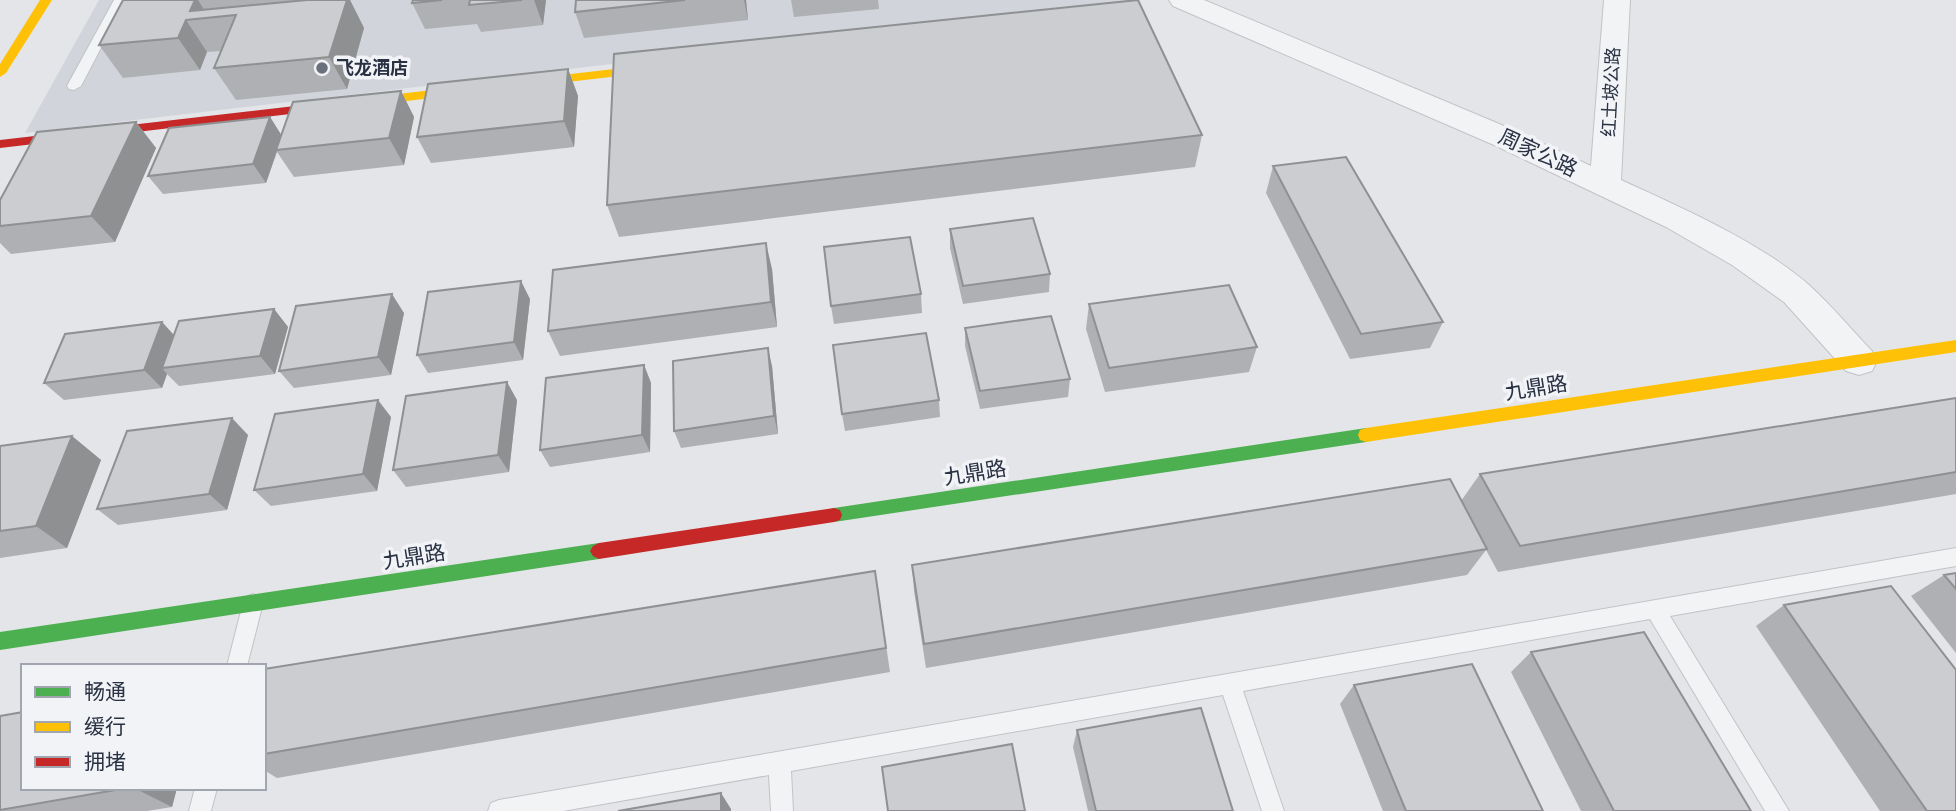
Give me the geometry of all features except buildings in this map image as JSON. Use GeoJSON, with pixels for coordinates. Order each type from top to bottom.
{"type":"FeatureCollection","features":[{"type":"Feature","properties":{"kind":"street"},"geometry":{"type":"LineString","coordinates":[[0,73],[46,0]]}},
{"type":"Feature","properties":{"kind":"street","name":"周家公路"},"geometry":{"type":"LineString","coordinates":[[1182,0],[1505,138],[1677,219],[1754,264],[1796,293],[1859,361]]}},
{"type":"Feature","properties":{"kind":"street","name":"红土坡公路"},"geometry":{"type":"LineString","coordinates":[[1605,184],[1617,0]]}},
{"type":"Feature","properties":{"kind":"street"},"geometry":{"type":"LineString","coordinates":[[0,144],[678,66]]}},
{"type":"Feature","properties":{"kind":"street","name":"九鼎路"},"geometry":{"type":"LineString","coordinates":[[0,641],[1956,346]]}},
{"type":"Feature","properties":{"kind":"lane"},"geometry":{"type":"LineString","coordinates":[[74,86],[120,0]]}},
{"type":"Feature","properties":{"kind":"lane"},"geometry":{"type":"LineString","coordinates":[[499,811],[1956,557]]}},
{"type":"Feature","properties":{"kind":"lane"},"geometry":{"type":"LineString","coordinates":[[238,664],[253,603]]}},
{"type":"Feature","properties":{"kind":"lane"},"geometry":{"type":"LineString","coordinates":[[1655,610],[1778,811]]}},
{"type":"Feature","properties":{"kind":"lane"},"geometry":{"type":"LineString","coordinates":[[1230,684],[1273,811]]}},
{"type":"Feature","properties":{"kind":"lane"},"geometry":{"type":"LineString","coordinates":[[780,762],[782,811]]}},
{"type":"Feature","properties":{"kind":"lane"},"geometry":{"type":"LineString","coordinates":[[200,811],[205,790]]}},
{"type":"Feature","properties":{"kind":"shaded area","name":"飞龙酒店"},"geometry":{"type":"Polygon","coordinates":[[[99,0],[1132,0],[1138,2],[25,133],[99,0]]]}},
{"type":"Feature","properties":{"kind":"traffic: fast"},"geometry":{"type":"LineString","coordinates":[[834,515],[1366,435]]}},
{"type":"Feature","properties":{"kind":"traffic: fast"},"geometry":{"type":"LineString","coordinates":[[0,641],[599,551]]}},
{"type":"Feature","properties":{"kind":"traffic: slow"},"geometry":{"type":"LineString","coordinates":[[0,73],[46,0]]}},
{"type":"Feature","properties":{"kind":"traffic: slow"},"geometry":{"type":"LineString","coordinates":[[398,98],[666,67]]}},
{"type":"Feature","properties":{"kind":"traffic: slow"},"geometry":{"type":"LineString","coordinates":[[1366,435],[1956,346]]}},
{"type":"Feature","properties":{"kind":"traffic: jam"},"geometry":{"type":"LineString","coordinates":[[0,144],[398,98]]}},
{"type":"Feature","properties":{"kind":"traffic: jam"},"geometry":{"type":"LineString","coordinates":[[599,551],[834,515]]}},
{"type":"Feature","properties":{"kind":"place","name":"飞龙酒店"},"geometry":{"type":"Point","coordinates":[322,68]}}]}
